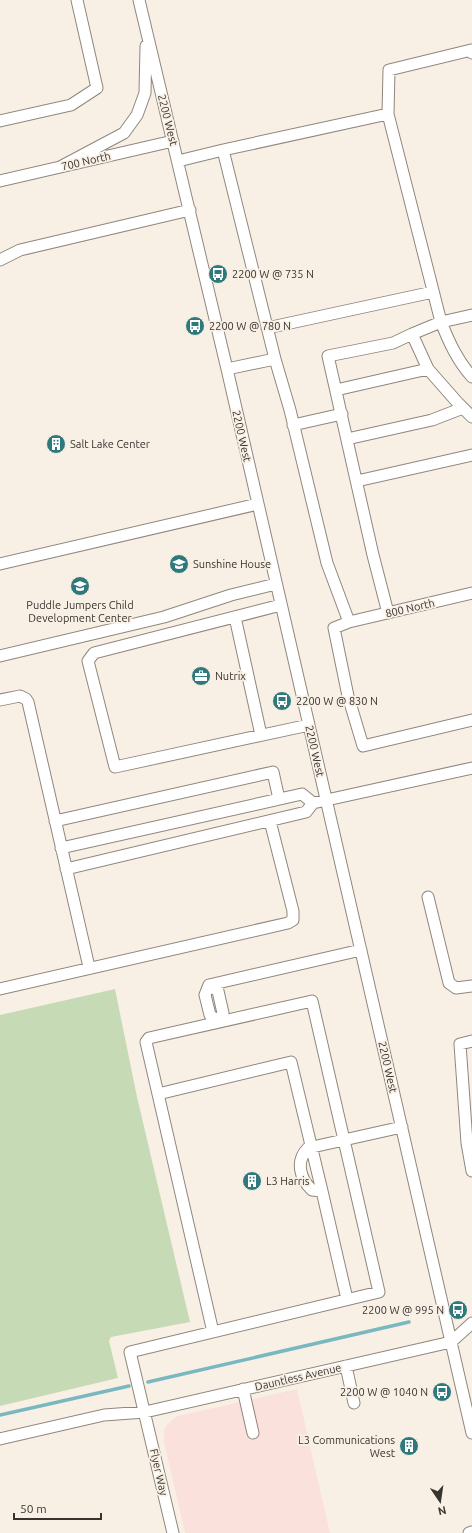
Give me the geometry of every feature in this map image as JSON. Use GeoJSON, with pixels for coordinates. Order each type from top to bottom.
{"type":"FeatureCollection","features":[{"type":"Feature","properties":{"kind":"street"},"geometry":{"type":"LineString","coordinates":[[0,121],[71,105],[96,88],[77,0]]}},
{"type":"Feature","properties":{"kind":"street","name":"2200 West"},"geometry":{"type":"LineString","coordinates":[[139,0],[227,369],[472,1433]]}},
{"type":"Feature","properties":{"kind":"street"},"geometry":{"type":"LineString","coordinates":[[60,167],[124,133],[137,115],[145,93],[146,29]]}},
{"type":"Feature","properties":{"kind":"street"},"geometry":{"type":"LineString","coordinates":[[472,53],[472,50],[389,70],[388,114],[441,322],[452,348],[462,365],[472,377]]}},
{"type":"Feature","properties":{"kind":"street"},"geometry":{"type":"LineString","coordinates":[[178,161],[388,114]]}},
{"type":"Feature","properties":{"kind":"street","name":"700 North"},"geometry":{"type":"LineString","coordinates":[[0,181],[173,141]]}},
{"type":"Feature","properties":{"kind":"street"},"geometry":{"type":"LineString","coordinates":[[223,150],[275,359],[294,425],[327,562],[349,622],[334,628],[348,696],[363,746],[472,720]]}},
{"type":"Feature","properties":{"kind":"street"},"geometry":{"type":"LineString","coordinates":[[0,260],[20,250],[190,210]]}},
{"type":"Feature","properties":{"kind":"street"},"geometry":{"type":"LineString","coordinates":[[267,328],[433,292]]}},
{"type":"Feature","properties":{"kind":"street"},"geometry":{"type":"LineString","coordinates":[[388,613],[373,555],[348,439],[328,356],[393,343],[441,322],[472,315]]}},
{"type":"Feature","properties":{"kind":"street"},"geometry":{"type":"LineString","coordinates":[[412,334],[428,369],[472,417]]}},
{"type":"Feature","properties":{"kind":"street"},"geometry":{"type":"LineString","coordinates":[[227,369],[275,359]]}},
{"type":"Feature","properties":{"kind":"street"},"geometry":{"type":"LineString","coordinates":[[336,390],[428,369]]}},
{"type":"Feature","properties":{"kind":"street"},"geometry":{"type":"LineString","coordinates":[[348,439],[432,420],[463,408]]}},
{"type":"Feature","properties":{"kind":"street"},"geometry":{"type":"LineString","coordinates":[[294,425],[342,414]]}},
{"type":"Feature","properties":{"kind":"street"},"geometry":{"type":"LineString","coordinates":[[357,481],[472,455]]}},
{"type":"Feature","properties":{"kind":"street"},"geometry":{"type":"LineString","coordinates":[[0,564],[258,504]]}},
{"type":"Feature","properties":{"kind":"street"},"geometry":{"type":"LineString","coordinates":[[0,656],[164,617],[231,595],[276,584]]}},
{"type":"Feature","properties":{"kind":"street","name":"800 North"},"geometry":{"type":"LineString","coordinates":[[349,622],[472,594]]}},
{"type":"Feature","properties":{"kind":"street"},"geometry":{"type":"LineString","coordinates":[[281,605],[94,653],[88,661],[115,767],[309,725]]}},
{"type":"Feature","properties":{"kind":"street"},"geometry":{"type":"LineString","coordinates":[[236,617],[262,735]]}},
{"type":"Feature","properties":{"kind":"street"},"geometry":{"type":"LineString","coordinates":[[0,700],[20,696],[28,702],[89,967]]}},
{"type":"Feature","properties":{"kind":"street"},"geometry":{"type":"LineString","coordinates":[[66,869],[306,812],[313,803],[472,768]]}},
{"type":"Feature","properties":{"kind":"street"},"geometry":{"type":"LineString","coordinates":[[55,821],[273,772],[279,799]]}},
{"type":"Feature","properties":{"kind":"street"},"geometry":{"type":"LineString","coordinates":[[61,848],[302,794],[313,803]]}},
{"type":"Feature","properties":{"kind":"street"},"geometry":{"type":"LineString","coordinates":[[0,989],[89,967],[288,923],[293,920],[293,911],[270,821]]}},
{"type":"Feature","properties":{"kind":"street"},"geometry":{"type":"LineString","coordinates":[[428,897],[450,984],[456,988],[472,986]]}},
{"type":"Feature","properties":{"kind":"street"},"geometry":{"type":"LineString","coordinates":[[218,1022],[223,1013],[218,991],[209,985],[361,950]]}},
{"type":"Feature","properties":{"kind":"street"},"geometry":{"type":"LineString","coordinates":[[312,1001],[379,1292],[213,1332],[146,1042],[148,1038],[218,1022],[312,1001]]}},
{"type":"Feature","properties":{"kind":"street"},"geometry":{"type":"LineString","coordinates":[[472,1041],[460,1044],[467,1143],[472,1170]]}},
{"type":"Feature","properties":{"kind":"street"},"geometry":{"type":"LineString","coordinates":[[158,1094],[291,1062],[347,1299]]}},
{"type":"Feature","properties":{"kind":"street"},"geometry":{"type":"LineString","coordinates":[[322,1191],[312,1190],[306,1185],[301,1175],[300,1162],[303,1153],[308,1148],[402,1127]]}},
{"type":"Feature","properties":{"kind":"street"},"geometry":{"type":"LineString","coordinates":[[451,1342],[472,1323]]}},
{"type":"Feature","properties":{"kind":"street","name":"Flyer Way"},"geometry":{"type":"LineString","coordinates":[[172,1533],[130,1352],[213,1332]]}},
{"type":"Feature","properties":{"kind":"street","name":"Dauntless Avenue"},"geometry":{"type":"LineString","coordinates":[[0,1439],[104,1415],[145,1412],[451,1342]]}},
{"type":"Feature","properties":{"kind":"street"},"geometry":{"type":"LineString","coordinates":[[346,1366],[354,1403]]}},
{"type":"Feature","properties":{"kind":"street"},"geometry":{"type":"LineString","coordinates":[[243,1389],[253,1434]]}},
{"type":"Feature","properties":{"kind":"shaded area"},"geometry":{"type":"Polygon","coordinates":[[[297,1389],[330,1533],[185,1533],[164,1442],[164,1431],[166,1426],[178,1416],[297,1389]]]}},
{"type":"Feature","properties":{"kind":"green space"},"geometry":{"type":"Polygon","coordinates":[[[115,989],[137,1097],[190,1322],[111,1337],[109,1341],[118,1378],[0,1406],[0,1015],[115,989]]]}},
{"type":"Feature","properties":{"kind":"waterway"},"geometry":{"type":"LineString","coordinates":[[148,1382],[409,1322]]}},
{"type":"Feature","properties":{"kind":"waterway"},"geometry":{"type":"LineString","coordinates":[[0,1415],[129,1386]]}},
{"type":"Feature","properties":{"kind":"place","name":"2200 W @ 735 N"},"geometry":{"type":"Point","coordinates":[218,274]}},
{"type":"Feature","properties":{"kind":"place","name":"2200 W @ 780 N"},"geometry":{"type":"Point","coordinates":[195,326]}},
{"type":"Feature","properties":{"kind":"place","name":"Salt Lake Center"},"geometry":{"type":"Point","coordinates":[56,444]}},
{"type":"Feature","properties":{"kind":"place","name":"Sunshine House"},"geometry":{"type":"Point","coordinates":[179,564]}},
{"type":"Feature","properties":{"kind":"place","name":"Puddle Jumpers Child Development Center"},"geometry":{"type":"Point","coordinates":[80,586]}},
{"type":"Feature","properties":{"kind":"place","name":"Nutrix"},"geometry":{"type":"Point","coordinates":[201,676]}},
{"type":"Feature","properties":{"kind":"place","name":"2200 W @ 830 N"},"geometry":{"type":"Point","coordinates":[282,701]}},
{"type":"Feature","properties":{"kind":"place","name":"L3 Harris"},"geometry":{"type":"Point","coordinates":[252,1181]}},
{"type":"Feature","properties":{"kind":"place","name":"2200 W @ 995 N"},"geometry":{"type":"Point","coordinates":[458,1310]}},
{"type":"Feature","properties":{"kind":"place","name":"2200 W @ 1040 N"},"geometry":{"type":"Point","coordinates":[442,1392]}},
{"type":"Feature","properties":{"kind":"place","name":"L3 Communications West"},"geometry":{"type":"Point","coordinates":[409,1446]}}]}
